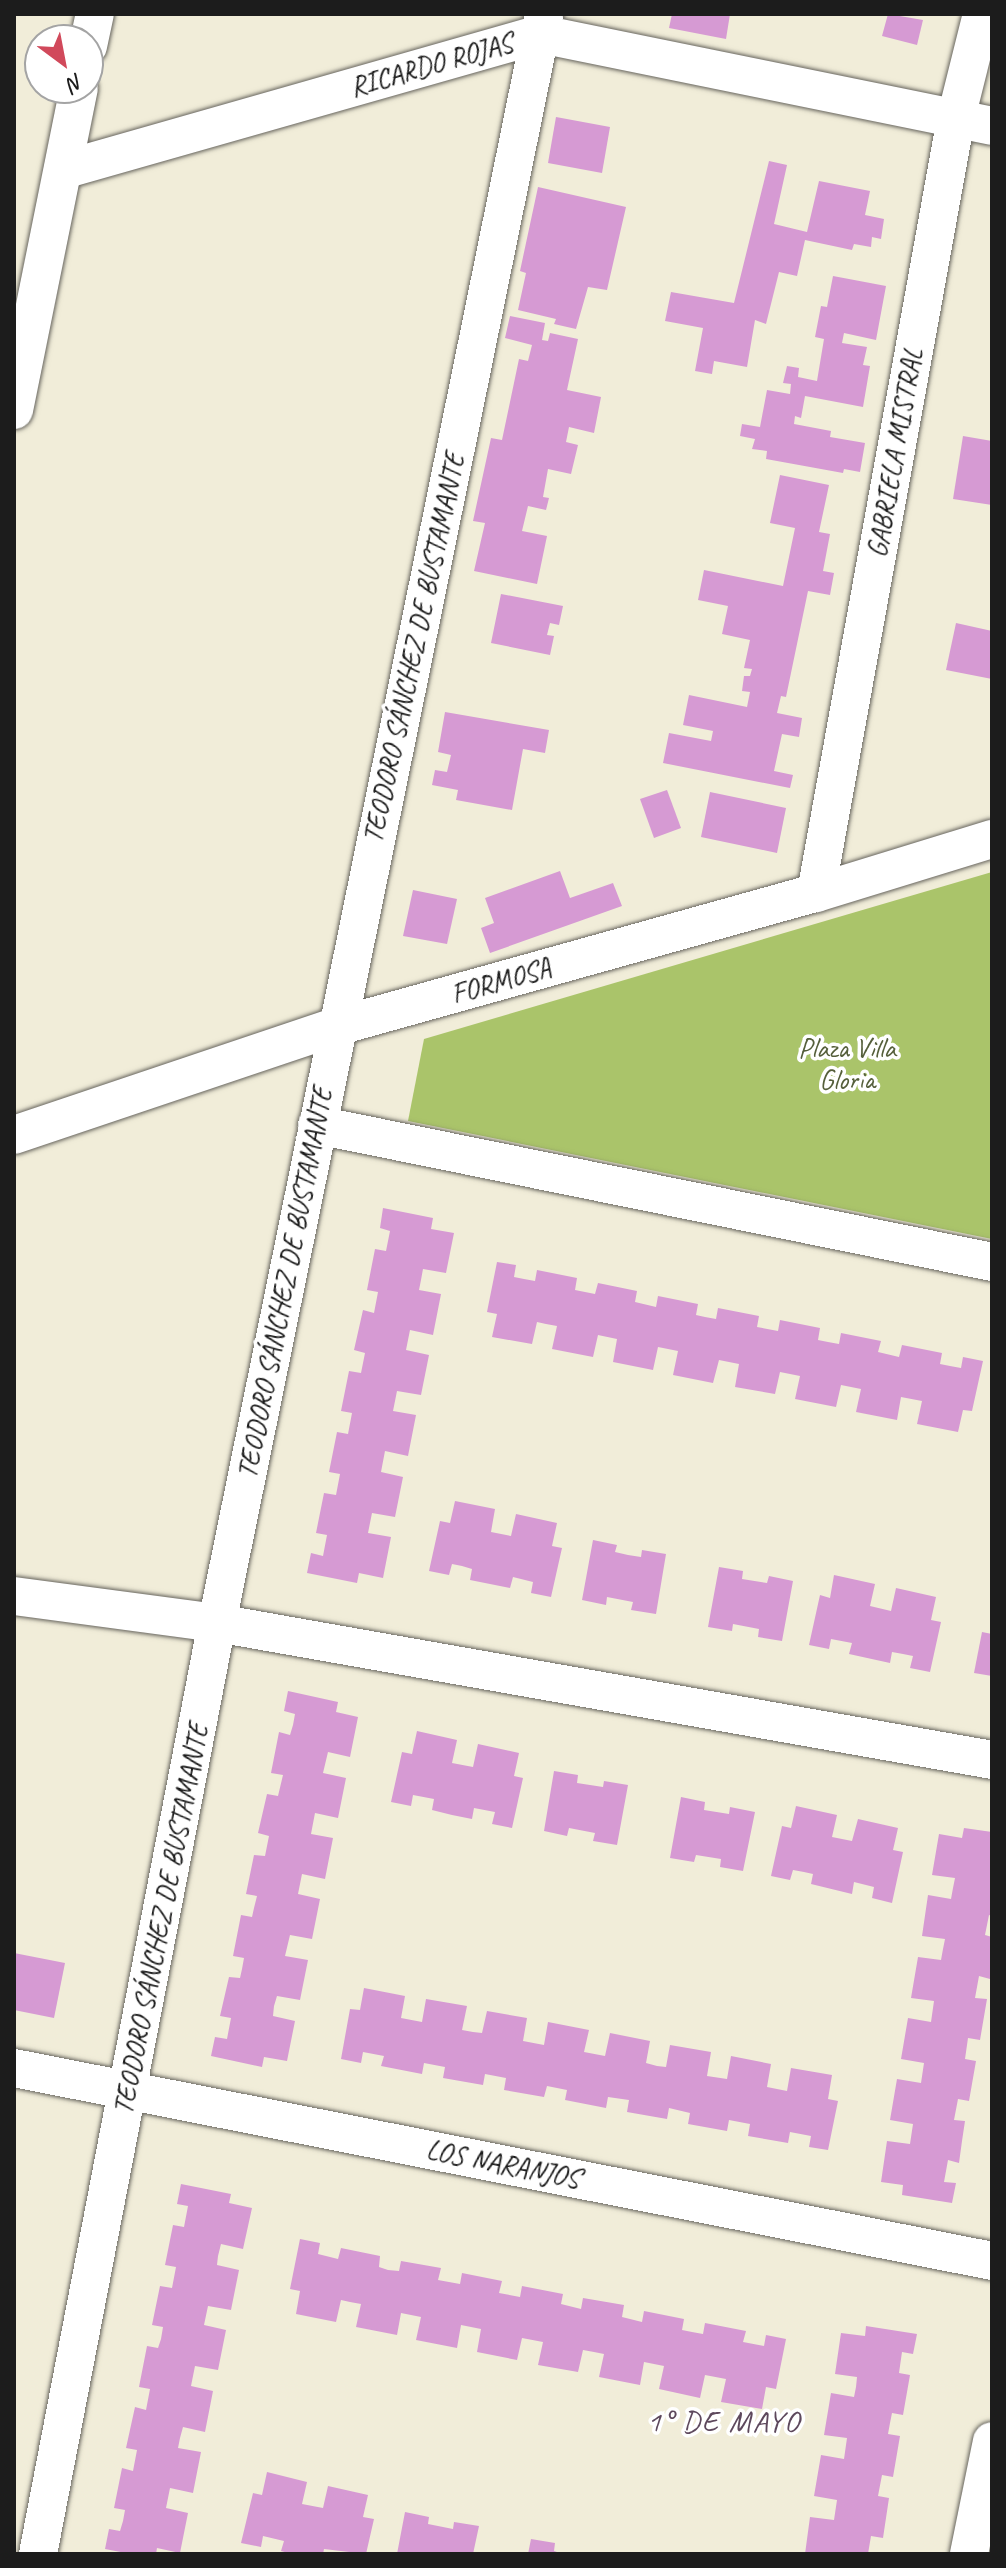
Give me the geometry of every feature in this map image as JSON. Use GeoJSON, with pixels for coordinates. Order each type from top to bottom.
{"type":"FeatureCollection","features":[{"type":"Feature","properties":{"kind":"street","name":"GABRIELA MISTRAL"},"geometry":{"type":"LineString","coordinates":[[816,893],[956,118],[982,14]]}},
{"type":"Feature","properties":{"kind":"street","name":"RICARDO ROJAS"},"geometry":{"type":"LineString","coordinates":[[63,170],[542,24],[992,126]]}},
{"type":"Feature","properties":{"kind":"street","name":"TEODORO SÁNCHEZ DE BUSTAMANTE"},"geometry":{"type":"LineString","coordinates":[[38,2554],[335,1027],[542,24]]}},
{"type":"Feature","properties":{"kind":"street"},"geometry":{"type":"LineString","coordinates":[[14,410],[76,104]]}},
{"type":"Feature","properties":{"kind":"street","name":"FORMOSA"},"geometry":{"type":"LineString","coordinates":[[14,1135],[335,1027],[816,893],[992,839]]}},
{"type":"Feature","properties":{"kind":"street"},"geometry":{"type":"LineString","coordinates":[[317,1125],[992,1262]]}},
{"type":"Feature","properties":{"kind":"street"},"geometry":{"type":"LineString","coordinates":[[14,1596],[217,1623],[992,1760]]}},
{"type":"Feature","properties":{"kind":"street","name":"LOS NARANJOS"},"geometry":{"type":"LineString","coordinates":[[14,2068],[992,2261]]}},
{"type":"Feature","properties":{"kind":"street"},"geometry":{"type":"LineString","coordinates":[[969,2554],[992,2441]]}},
{"type":"Feature","properties":{"kind":"green space","name":"Plaza Villa Gloria"},"geometry":{"type":"Polygon","coordinates":[[[992,872],[992,1239],[408,1121],[424,1039],[992,872]]]}},
{"type":"Feature","properties":{"kind":"building"},"geometry":{"type":"Polygon","coordinates":[[[672,14],[730,14],[726,39],[669,28],[672,14]]]}},
{"type":"Feature","properties":{"kind":"building"},"geometry":{"type":"Polygon","coordinates":[[[888,14],[923,20],[917,45],[882,36],[888,14]]]}},
{"type":"Feature","properties":{"kind":"building"},"geometry":{"type":"Polygon","coordinates":[[[556,117],[610,127],[602,173],[548,163],[556,117]]]}},
{"type":"Feature","properties":{"kind":"building"},"geometry":{"type":"Polygon","coordinates":[[[769,161],[787,165],[774,224],[807,232],[819,181],[870,191],[865,215],[884,219],[881,239],[872,237],[871,247],[854,244],[852,250],[805,240],[797,276],[779,272],[766,324],[755,320],[747,367],[714,361],[712,374],[695,371],[703,328],[665,321],[671,292],[734,303],[769,161]]]}},
{"type":"Feature","properties":{"kind":"building"},"geometry":{"type":"Polygon","coordinates":[[[538,187],[626,207],[607,290],[588,287],[576,329],[554,324],[556,319],[518,310],[526,273],[520,271],[538,187]]]}},
{"type":"Feature","properties":{"kind":"building"},"geometry":{"type":"Polygon","coordinates":[[[833,276],[886,286],[876,340],[844,333],[842,343],[867,347],[863,365],[870,366],[863,407],[805,396],[801,418],[795,416],[794,424],[831,431],[830,437],[865,443],[860,472],[844,469],[843,473],[766,459],[767,451],[752,449],[755,439],[740,436],[742,424],[760,427],[767,390],[790,394],[791,384],[783,383],[787,366],[799,368],[798,377],[817,381],[824,339],[815,337],[821,306],[827,307],[833,276]]]}},
{"type":"Feature","properties":{"kind":"building"},"geometry":{"type":"Polygon","coordinates":[[[510,316],[545,323],[542,340],[548,341],[550,333],[578,339],[567,390],[601,397],[594,433],[569,427],[566,442],[578,445],[571,474],[548,469],[543,497],[549,498],[546,510],[528,506],[522,531],[547,536],[537,584],[474,571],[485,523],[473,521],[491,438],[502,440],[519,359],[528,361],[532,345],[505,338],[510,316]]]}},
{"type":"Feature","properties":{"kind":"building"},"geometry":{"type":"Polygon","coordinates":[[[963,436],[992,441],[992,505],[953,499],[963,436]]]}},
{"type":"Feature","properties":{"kind":"building"},"geometry":{"type":"Polygon","coordinates":[[[780,475],[829,485],[819,532],[830,534],[823,571],[834,573],[830,595],[808,591],[786,697],[781,696],[777,713],[802,718],[799,737],[782,734],[774,771],[793,775],[790,788],[663,763],[669,733],[711,741],[713,731],[683,725],[689,695],[747,707],[750,692],[742,691],[744,676],[750,676],[752,669],[744,668],[750,640],[722,634],[728,606],[698,600],[704,570],[783,586],[795,528],[770,523],[780,475]]]}},
{"type":"Feature","properties":{"kind":"building"},"geometry":{"type":"Polygon","coordinates":[[[501,594],[563,606],[559,625],[550,623],[547,635],[554,636],[550,655],[491,643],[501,594]]]}},
{"type":"Feature","properties":{"kind":"building"},"geometry":{"type":"Polygon","coordinates":[[[956,623],[992,631],[992,679],[946,670],[956,623]]]}},
{"type":"Feature","properties":{"kind":"building"},"geometry":{"type":"Polygon","coordinates":[[[445,712],[549,730],[545,753],[523,749],[512,810],[456,800],[458,790],[432,785],[435,770],[447,772],[451,755],[438,752],[445,712]]]}},
{"type":"Feature","properties":{"kind":"building"},"geometry":{"type":"Polygon","coordinates":[[[667,790],[681,828],[654,838],[640,799],[667,790]]]}},
{"type":"Feature","properties":{"kind":"building"},"geometry":{"type":"Polygon","coordinates":[[[710,792],[786,808],[777,853],[701,837],[710,792]]]}},
{"type":"Feature","properties":{"kind":"building"},"geometry":{"type":"Polygon","coordinates":[[[560,871],[570,898],[613,883],[622,906],[490,953],[481,928],[494,923],[485,898],[560,871]]]}},
{"type":"Feature","properties":{"kind":"building"},"geometry":{"type":"Polygon","coordinates":[[[413,890],[457,899],[447,944],[403,936],[413,890]]]}},
{"type":"Feature","properties":{"kind":"building"},"geometry":{"type":"Polygon","coordinates":[[[383,1208],[433,1218],[431,1229],[454,1233],[446,1273],[423,1269],[419,1290],[441,1294],[433,1335],[410,1330],[406,1350],[429,1355],[421,1395],[397,1391],[393,1411],[416,1415],[408,1456],[385,1451],[381,1472],[403,1477],[395,1517],[372,1513],[368,1533],[391,1537],[383,1578],[359,1573],[357,1583],[307,1573],[311,1553],[323,1556],[327,1535],[316,1533],[324,1493],[336,1495],[340,1474],[329,1472],[337,1432],[348,1434],[352,1413],[341,1411],[349,1371],[361,1373],[365,1353],[354,1350],[363,1310],[374,1313],[378,1292],[367,1290],[375,1249],[386,1251],[390,1231],[380,1228],[383,1208]]]}},
{"type":"Feature","properties":{"kind":"building"},"geometry":{"type":"Polygon","coordinates":[[[497,1262],[516,1265],[514,1277],[524,1279],[535,1281],[537,1270],[577,1278],[575,1290],[595,1294],[598,1283],[637,1291],[635,1302],[656,1307],[658,1296],[698,1304],[696,1315],[705,1317],[716,1319],[718,1308],[759,1316],[757,1327],[778,1331],[780,1320],[820,1328],[818,1340],[839,1344],[841,1333],[881,1341],[878,1352],[899,1357],[902,1345],[942,1353],[940,1364],[950,1366],[961,1368],[963,1357],[983,1361],[972,1411],[963,1410],[958,1432],[917,1424],[922,1401],[901,1397],[897,1420],[856,1412],[861,1389],[841,1385],[836,1407],[795,1399],[800,1376],[780,1372],[775,1394],[735,1387],[739,1364],[719,1360],[713,1383],[673,1375],[678,1351],[658,1347],[653,1370],[613,1362],[617,1339],[598,1335],[593,1357],[552,1349],[557,1326],[537,1322],[532,1344],[492,1337],[497,1314],[487,1312],[497,1262]]]}},
{"type":"Feature","properties":{"kind":"building"},"geometry":{"type":"Polygon","coordinates":[[[455,1501],[495,1509],[491,1532],[511,1536],[516,1514],[557,1523],[552,1546],[562,1548],[551,1597],[531,1593],[533,1582],[513,1577],[510,1588],[470,1580],[472,1569],[462,1566],[452,1564],[449,1575],[429,1571],[440,1521],[450,1523],[455,1501]]]}},
{"type":"Feature","properties":{"kind":"building"},"geometry":{"type":"Polygon","coordinates":[[[593,1540],[617,1545],[615,1552],[628,1555],[641,1557],[642,1550],[666,1554],[656,1614],[631,1610],[633,1602],[607,1597],[606,1605],[582,1600],[593,1540]]]}},
{"type":"Feature","properties":{"kind":"building"},"geometry":{"type":"Polygon","coordinates":[[[719,1567],[743,1571],[742,1579],[767,1583],[769,1576],[793,1581],[782,1641],[758,1637],[759,1629],[733,1624],[732,1631],[708,1627],[719,1567]]]}},
{"type":"Feature","properties":{"kind":"building"},"geometry":{"type":"Polygon","coordinates":[[[834,1575],[875,1584],[870,1606],[891,1611],[896,1588],[936,1597],[931,1620],[941,1622],[930,1672],[910,1668],[913,1656],[892,1652],[890,1663],[849,1654],[852,1643],[831,1639],[829,1649],[809,1645],[820,1595],[830,1598],[834,1575]]]}},
{"type":"Feature","properties":{"kind":"building"},"geometry":{"type":"Polygon","coordinates":[[[982,1632],[992,1634],[992,1676],[974,1673],[982,1632]]]}},
{"type":"Feature","properties":{"kind":"building"},"geometry":{"type":"Polygon","coordinates":[[[288,1691],[338,1702],[336,1712],[358,1717],[350,1757],[328,1752],[323,1773],[346,1778],[338,1818],[315,1813],[311,1834],[333,1838],[325,1879],[302,1874],[298,1894],[320,1899],[312,1939],[290,1935],[285,1956],[308,1960],[300,2000],[277,1996],[274,2006],[273,2016],[295,2021],[287,2061],[264,2057],[262,2067],[211,2056],[215,2037],[227,2039],[231,2018],[220,2016],[229,1977],[240,1978],[242,1969],[244,1958],[233,1956],[241,1915],[252,1917],[257,1896],[246,1894],[254,1855],[265,1856],[269,1836],[258,1833],[267,1794],[278,1796],[283,1775],[271,1773],[279,1732],[290,1735],[293,1725],[295,1714],[284,1711],[288,1691]]]}},
{"type":"Feature","properties":{"kind":"building"},"geometry":{"type":"Polygon","coordinates":[[[417,1731],[457,1740],[452,1763],[473,1767],[478,1744],[519,1753],[514,1776],[523,1778],[512,1828],[492,1824],[495,1812],[474,1808],[472,1819],[432,1810],[434,1799],[413,1795],[411,1806],[391,1802],[402,1752],[412,1754],[417,1731]]]}},
{"type":"Feature","properties":{"kind":"building"},"geometry":{"type":"Polygon","coordinates":[[[554,1771],[578,1775],[577,1783],[603,1787],[604,1781],[628,1785],[617,1845],[593,1841],[595,1833],[569,1828],[567,1836],[544,1831],[554,1771]]]}},
{"type":"Feature","properties":{"kind":"building"},"geometry":{"type":"Polygon","coordinates":[[[681,1797],[705,1802],[704,1810],[729,1814],[730,1807],[755,1812],[743,1871],[720,1867],[721,1859],[696,1855],[694,1862],[670,1858],[681,1797]]]}},
{"type":"Feature","properties":{"kind":"building"},"geometry":{"type":"Polygon","coordinates":[[[796,1806],[837,1815],[832,1837],[852,1841],[858,1819],[898,1828],[893,1850],[903,1852],[892,1903],[872,1898],[874,1887],[854,1882],[852,1894],[811,1884],[813,1874],[804,1872],[793,1870],[790,1880],[771,1876],[782,1826],[791,1828],[796,1806]]]}},
{"type":"Feature","properties":{"kind":"building"},"geometry":{"type":"Polygon","coordinates":[[[964,1828],[992,1832],[992,1916],[989,1915],[985,1935],[992,1937],[992,1965],[990,1979],[979,1976],[975,1998],[987,1999],[980,2040],[968,2038],[965,2059],[976,2061],[969,2101],[958,2099],[954,2120],[965,2121],[959,2163],[948,2160],[944,2182],[956,2183],[952,2203],[902,2195],[903,2185],[881,2182],[887,2141],[910,2144],[913,2124],[890,2120],[897,2079],[921,2083],[924,2063],[901,2059],[908,2018],[931,2022],[934,2001],[911,1998],[918,1957],[941,1960],[945,1939],[922,1936],[928,1895],[951,1899],[955,1878],[932,1875],[939,1834],[962,1838],[964,1828]]]}},
{"type":"Feature","properties":{"kind":"building"},"geometry":{"type":"Polygon","coordinates":[[[14,1953],[65,1963],[54,2018],[14,2010],[14,1953]]]}},
{"type":"Feature","properties":{"kind":"building"},"geometry":{"type":"Polygon","coordinates":[[[364,1988],[405,1996],[401,2018],[422,2022],[426,1999],[467,2006],[462,2030],[482,2033],[487,2011],[527,2018],[523,2041],[544,2045],[548,2022],[589,2030],[584,2052],[605,2056],[610,2033],[650,2041],[646,2063],[657,2066],[666,2067],[670,2045],[711,2052],[707,2076],[727,2079],[731,2056],[771,2064],[767,2087],[787,2091],[791,2068],[832,2075],[828,2099],[838,2101],[828,2150],[809,2147],[811,2136],[790,2132],[788,2143],[748,2136],[750,2124],[729,2120],[727,2131],[688,2124],[690,2113],[669,2108],[667,2119],[627,2112],[629,2100],[608,2097],[606,2108],[565,2100],[567,2090],[547,2086],[544,2097],[504,2090],[506,2078],[485,2074],[483,2085],[443,2078],[445,2067],[424,2063],[422,2074],[381,2066],[384,2056],[363,2052],[361,2063],[341,2059],[350,2009],[360,2010],[364,1988]]]}},
{"type":"Feature","properties":{"kind":"building"},"geometry":{"type":"Polygon","coordinates":[[[181,2184],[231,2194],[229,2203],[252,2208],[243,2249],[221,2244],[218,2256],[217,2265],[239,2270],[231,2310],[208,2306],[204,2325],[226,2330],[218,2370],[195,2366],[191,2386],[213,2391],[205,2432],[183,2427],[180,2438],[178,2448],[201,2452],[193,2493],[170,2488],[166,2508],[188,2513],[180,2553],[157,2548],[156,2554],[131,2554],[105,2549],[109,2529],[120,2531],[123,2521],[125,2510],[114,2508],[122,2468],[133,2471],[137,2450],[126,2448],[135,2407],[146,2410],[150,2389],[139,2387],[147,2346],[158,2348],[161,2339],[163,2327],[152,2325],[160,2286],[172,2288],[176,2267],[165,2265],[173,2225],[184,2227],[188,2206],[177,2204],[181,2184]]]}},
{"type":"Feature","properties":{"kind":"building"},"geometry":{"type":"Polygon","coordinates":[[[300,2239],[320,2243],[318,2254],[338,2259],[341,2248],[380,2256],[379,2267],[388,2270],[399,2271],[401,2261],[441,2268],[438,2280],[460,2284],[462,2273],[502,2281],[499,2293],[520,2297],[522,2286],[563,2294],[561,2304],[581,2309],[583,2298],[624,2305],[622,2317],[642,2322],[644,2311],[684,2319],[682,2330],[692,2332],[703,2334],[705,2323],[746,2331],[743,2342],[764,2346],[766,2335],[786,2339],[776,2389],[766,2387],[762,2409],[721,2402],[726,2379],[705,2375],[700,2398],[659,2389],[664,2366],[644,2362],[640,2385],[599,2377],[604,2354],[594,2352],[583,2350],[578,2372],[538,2365],[543,2342],[522,2338],[517,2360],[477,2352],[481,2329],[461,2325],[457,2348],[416,2340],[421,2317],[401,2313],[397,2335],[356,2327],[361,2304],[341,2300],[336,2322],[296,2314],[300,2291],[290,2289],[300,2239]]]}},
{"type":"Feature","properties":{"kind":"building"},"geometry":{"type":"Polygon","coordinates":[[[866,2326],[917,2334],[913,2354],[902,2352],[899,2373],[910,2375],[903,2415],[892,2413],[888,2434],[900,2436],[893,2477],[882,2475],[878,2496],[889,2498],[883,2538],[871,2536],[868,2554],[805,2554],[810,2517],[834,2520],[837,2500],[814,2496],[821,2455],[844,2459],[847,2438],[824,2435],[831,2393],[854,2397],[856,2387],[857,2377],[835,2374],[841,2333],[865,2336],[866,2326]]]}},
{"type":"Feature","properties":{"kind":"building"},"geometry":{"type":"Polygon","coordinates":[[[267,2472],[307,2482],[302,2504],[323,2508],[328,2486],[368,2495],[363,2517],[374,2519],[366,2554],[324,2549],[323,2554],[292,2554],[281,2551],[284,2541],[263,2536],[261,2547],[241,2543],[253,2493],[262,2495],[267,2472]]]}},
{"type":"Feature","properties":{"kind":"building"},"geometry":{"type":"Polygon","coordinates":[[[405,2512],[429,2517],[428,2524],[453,2529],[454,2522],[479,2526],[473,2554],[397,2554],[405,2512]]]}},
{"type":"Feature","properties":{"kind":"building"},"geometry":{"type":"Polygon","coordinates":[[[531,2539],[555,2543],[554,2551],[563,2554],[528,2554],[531,2539]]]}},
{"type":"Feature","properties":{"kind":"district","name":"1° DE MAYO"},"geometry":{"type":"Point","coordinates":[724,2421]}}]}
